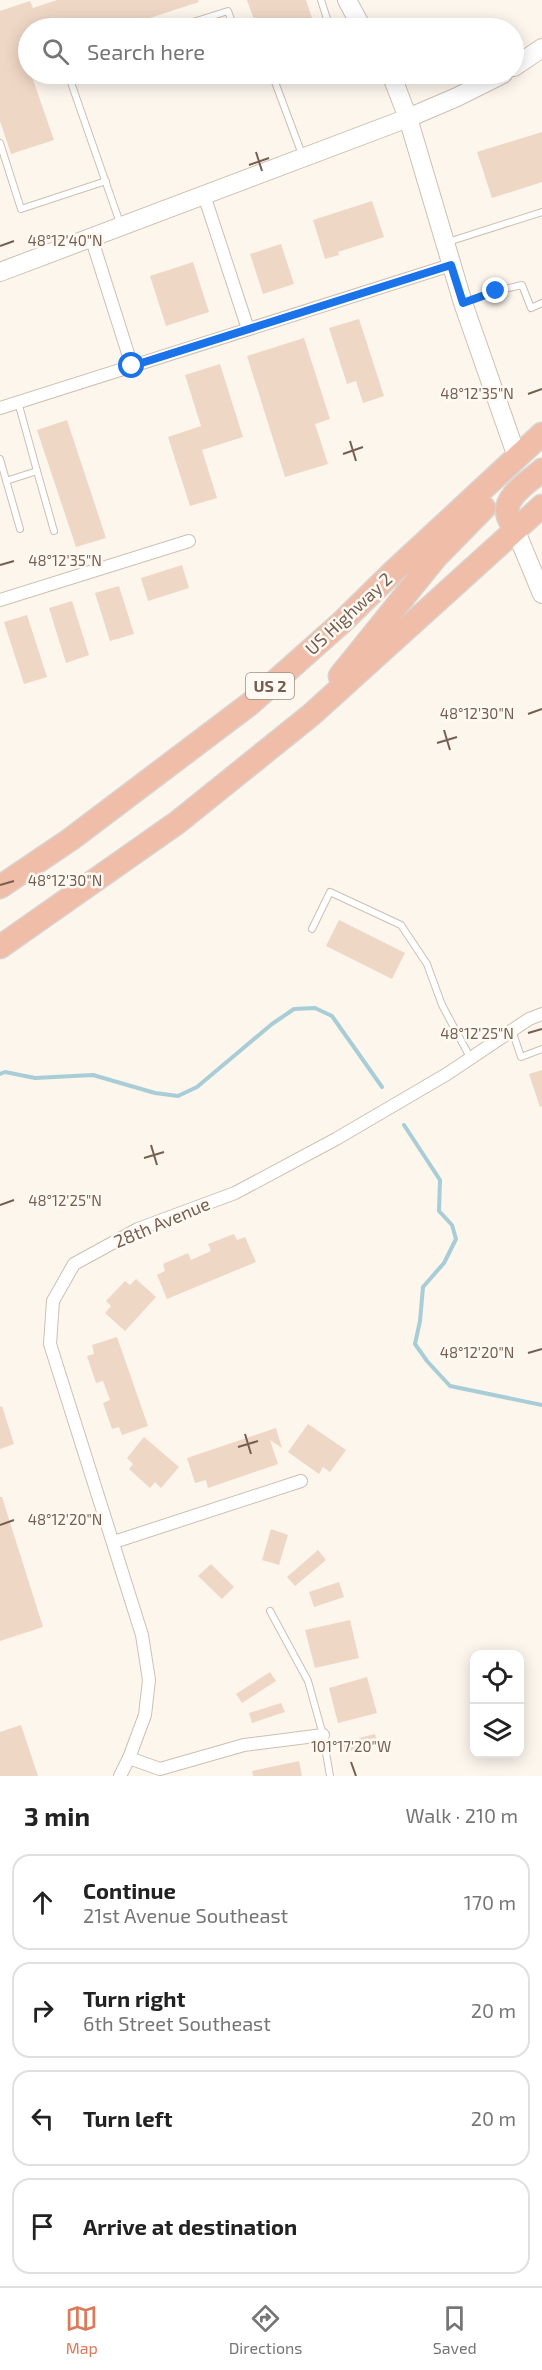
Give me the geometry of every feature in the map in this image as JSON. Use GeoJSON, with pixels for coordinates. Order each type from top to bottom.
{"type":"FeatureCollection","features":[{"type":"Feature","properties":{"kind":"highway","name":"US Highway 2"},"geometry":{"type":"LineString","coordinates":[[0,887],[70,839],[251,703],[341,623],[542,434]]}},
{"type":"Feature","properties":{"kind":"highway"},"geometry":{"type":"LineString","coordinates":[[311,715],[436,556],[512,480],[519,468],[517,457]]}},
{"type":"Feature","properties":{"kind":"highway"},"geometry":{"type":"LineString","coordinates":[[515,529],[507,514],[508,503],[516,492],[542,470]]}},
{"type":"Feature","properties":{"kind":"highway","name":"US 2"},"geometry":{"type":"LineString","coordinates":[[0,947],[178,822],[311,715],[542,506]]}},
{"type":"Feature","properties":{"kind":"street"},"geometry":{"type":"LineString","coordinates":[[347,0],[357,18]]}},
{"type":"Feature","properties":{"kind":"street"},"geometry":{"type":"LineString","coordinates":[[524,60],[542,48]]}},
{"type":"Feature","properties":{"kind":"street"},"geometry":{"type":"LineString","coordinates":[[395,84],[408,118],[463,303],[517,457]]}},
{"type":"Feature","properties":{"kind":"street"},"geometry":{"type":"LineString","coordinates":[[0,272],[408,118],[483,84]]}},
{"type":"Feature","properties":{"kind":"street"},"geometry":{"type":"LineString","coordinates":[[204,195],[248,329]]}},
{"type":"Feature","properties":{"kind":"street"},"geometry":{"type":"LineString","coordinates":[[91,237],[132,366]]}},
{"type":"Feature","properties":{"kind":"street"},"geometry":{"type":"LineString","coordinates":[[0,408],[451,265]]}},
{"type":"Feature","properties":{"kind":"street"},"geometry":{"type":"LineString","coordinates":[[515,529],[542,594]]}},
{"type":"Feature","properties":{"kind":"street"},"geometry":{"type":"LineString","coordinates":[[0,600],[189,541]]}},
{"type":"Feature","properties":{"kind":"street","name":"28th Avenue"},"geometry":{"type":"LineString","coordinates":[[120,1776],[145,1714],[149,1680],[142,1635],[50,1344],[53,1301],[74,1264],[138,1229],[235,1193],[336,1139],[471,1059],[529,1019],[542,1014]]}},
{"type":"Feature","properties":{"kind":"street"},"geometry":{"type":"LineString","coordinates":[[114,1542],[302,1481]]}},
{"type":"Feature","properties":{"kind":"street"},"geometry":{"type":"LineString","coordinates":[[129,1758],[160,1769],[244,1745],[323,1735]]}},
{"type":"Feature","properties":{"kind":"lane"},"geometry":{"type":"LineString","coordinates":[[321,0],[327,18]]}},
{"type":"Feature","properties":{"kind":"lane"},"geometry":{"type":"LineString","coordinates":[[206,18],[228,11],[230,18]]}},
{"type":"Feature","properties":{"kind":"lane"},"geometry":{"type":"LineString","coordinates":[[72,84],[121,226]]}},
{"type":"Feature","properties":{"kind":"lane"},"geometry":{"type":"LineString","coordinates":[[276,84],[303,158]]}},
{"type":"Feature","properties":{"kind":"lane"},"geometry":{"type":"LineString","coordinates":[[0,143],[21,209],[106,181]]}},
{"type":"Feature","properties":{"kind":"lane"},"geometry":{"type":"LineString","coordinates":[[445,243],[542,212]]}},
{"type":"Feature","properties":{"kind":"lane"},"geometry":{"type":"LineString","coordinates":[[463,303],[496,291],[522,285],[531,308],[542,303]]}},
{"type":"Feature","properties":{"kind":"lane"},"geometry":{"type":"LineString","coordinates":[[18,402],[54,531]]}},
{"type":"Feature","properties":{"kind":"lane"},"geometry":{"type":"LineString","coordinates":[[0,459],[20,529]]}},
{"type":"Feature","properties":{"kind":"lane"},"geometry":{"type":"LineString","coordinates":[[6,481],[37,471]]}},
{"type":"Feature","properties":{"kind":"lane"},"geometry":{"type":"LineString","coordinates":[[312,929],[330,892],[401,925],[427,964],[442,1005],[471,1059]]}},
{"type":"Feature","properties":{"kind":"lane"},"geometry":{"type":"LineString","coordinates":[[512,1030],[521,1057],[542,1049]]}},
{"type":"Feature","properties":{"kind":"lane"},"geometry":{"type":"LineString","coordinates":[[270,1611],[308,1681],[323,1735],[330,1776]]}},
{"type":"Feature","properties":{"kind":"building"},"geometry":{"type":"Polygon","coordinates":[[[57,0],[198,0],[199,2],[150,18],[18,18],[18,84],[34,84],[54,140],[11,154],[0,121],[0,11],[30,1],[33,8],[57,0]]]}},
{"type":"Feature","properties":{"kind":"building"},"geometry":{"type":"Polygon","coordinates":[[[247,0],[306,0],[312,18],[253,18],[247,0]]]}},
{"type":"Feature","properties":{"kind":"building"},"geometry":{"type":"Polygon","coordinates":[[[542,132],[542,182],[492,198],[477,152],[542,132]]]}},
{"type":"Feature","properties":{"kind":"building"},"geometry":{"type":"Polygon","coordinates":[[[372,201],[384,237],[338,252],[339,255],[325,259],[313,220],[372,201]]]}},
{"type":"Feature","properties":{"kind":"building"},"geometry":{"type":"Polygon","coordinates":[[[281,244],[294,284],[263,294],[250,254],[281,244]]]}},
{"type":"Feature","properties":{"kind":"building"},"geometry":{"type":"Polygon","coordinates":[[[193,262],[209,312],[166,326],[150,276],[193,262]]]}},
{"type":"Feature","properties":{"kind":"building"},"geometry":{"type":"Polygon","coordinates":[[[359,319],[384,396],[363,403],[356,381],[347,384],[329,328],[359,319]]]}},
{"type":"Feature","properties":{"kind":"building"},"geometry":{"type":"Polygon","coordinates":[[[304,338],[330,419],[315,424],[328,464],[285,477],[247,356],[304,338]]]}},
{"type":"Feature","properties":{"kind":"building"},"geometry":{"type":"Polygon","coordinates":[[[220,364],[243,437],[202,450],[217,498],[190,506],[168,437],[201,426],[185,375],[220,364]]]}},
{"type":"Feature","properties":{"kind":"building"},"geometry":{"type":"Polygon","coordinates":[[[67,420],[106,538],[76,547],[37,430],[67,420]]]}},
{"type":"Feature","properties":{"kind":"building"},"geometry":{"type":"Polygon","coordinates":[[[182,565],[189,588],[148,601],[141,578],[182,565]]]}},
{"type":"Feature","properties":{"kind":"building"},"geometry":{"type":"Polygon","coordinates":[[[119,586],[134,634],[110,641],[95,593],[119,586]]]}},
{"type":"Feature","properties":{"kind":"building"},"geometry":{"type":"Polygon","coordinates":[[[72,601],[89,655],[66,663],[49,608],[72,601]]]}},
{"type":"Feature","properties":{"kind":"building"},"geometry":{"type":"Polygon","coordinates":[[[27,615],[47,677],[24,684],[4,622],[27,615]]]}},
{"type":"Feature","properties":{"kind":"building"},"geometry":{"type":"Polygon","coordinates":[[[339,920],[405,953],[392,979],[326,946],[339,920]]]}},
{"type":"Feature","properties":{"kind":"building"},"geometry":{"type":"Polygon","coordinates":[[[542,1070],[542,1106],[540,1107],[529,1074],[542,1070]]]}},
{"type":"Feature","properties":{"kind":"building"},"geometry":{"type":"Polygon","coordinates":[[[234,1234],[237,1240],[245,1237],[256,1262],[167,1299],[157,1275],[165,1271],[163,1264],[188,1253],[191,1260],[211,1251],[208,1244],[234,1234]]]}},
{"type":"Feature","properties":{"kind":"building"},"geometry":{"type":"Polygon","coordinates":[[[136,1279],[156,1297],[125,1331],[105,1313],[111,1306],[106,1301],[125,1281],[130,1285],[136,1279]]]}},
{"type":"Feature","properties":{"kind":"building"},"geometry":{"type":"Polygon","coordinates":[[[117,1337],[148,1426],[122,1435],[119,1427],[112,1429],[103,1403],[110,1400],[103,1381],[96,1383],[87,1356],[94,1354],[92,1345],[117,1337]]]}},
{"type":"Feature","properties":{"kind":"building"},"geometry":{"type":"Polygon","coordinates":[[[2,1406],[14,1444],[0,1449],[0,1407],[2,1406]]]}},
{"type":"Feature","properties":{"kind":"building"},"geometry":{"type":"Polygon","coordinates":[[[308,1424],[346,1450],[330,1472],[323,1467],[319,1474],[288,1452],[308,1424]]]}},
{"type":"Feature","properties":{"kind":"building"},"geometry":{"type":"Polygon","coordinates":[[[276,1428],[282,1448],[270,1440],[278,1464],[208,1488],[206,1480],[195,1483],[187,1458],[276,1428]]]}},
{"type":"Feature","properties":{"kind":"building"},"geometry":{"type":"Polygon","coordinates":[[[144,1437],[179,1467],[161,1488],[155,1482],[150,1488],[129,1469],[133,1464],[127,1458],[144,1437]]]}},
{"type":"Feature","properties":{"kind":"building"},"geometry":{"type":"Polygon","coordinates":[[[0,1497],[2,1497],[43,1627],[0,1641],[0,1497]]]}},
{"type":"Feature","properties":{"kind":"building"},"geometry":{"type":"Polygon","coordinates":[[[271,1529],[288,1535],[279,1565],[262,1560],[271,1529]]]}},
{"type":"Feature","properties":{"kind":"building"},"geometry":{"type":"Polygon","coordinates":[[[318,1550],[326,1560],[295,1586],[287,1577],[318,1550]]]}},
{"type":"Feature","properties":{"kind":"building"},"geometry":{"type":"Polygon","coordinates":[[[211,1564],[234,1587],[222,1599],[198,1576],[211,1564]]]}},
{"type":"Feature","properties":{"kind":"building"},"geometry":{"type":"Polygon","coordinates":[[[339,1582],[344,1597],[314,1607],[309,1592],[339,1582]]]}},
{"type":"Feature","properties":{"kind":"building"},"geometry":{"type":"Polygon","coordinates":[[[350,1620],[359,1658],[315,1668],[305,1630],[350,1620]]]}},
{"type":"Feature","properties":{"kind":"building"},"geometry":{"type":"Polygon","coordinates":[[[270,1672],[276,1681],[242,1703],[236,1694],[270,1672]]]}},
{"type":"Feature","properties":{"kind":"building"},"geometry":{"type":"Polygon","coordinates":[[[367,1677],[377,1713],[338,1723],[329,1688],[367,1677]]]}},
{"type":"Feature","properties":{"kind":"building"},"geometry":{"type":"Polygon","coordinates":[[[281,1703],[285,1712],[252,1723],[249,1713],[281,1703]]]}},
{"type":"Feature","properties":{"kind":"building"},"geometry":{"type":"Polygon","coordinates":[[[21,1725],[38,1776],[0,1776],[0,1732],[21,1725]]]}},
{"type":"Feature","properties":{"kind":"building"},"geometry":{"type":"Polygon","coordinates":[[[375,1734],[378,1744],[342,1753],[340,1743],[375,1734]]]}},
{"type":"Feature","properties":{"kind":"building"},"geometry":{"type":"Polygon","coordinates":[[[299,1761],[302,1776],[253,1776],[252,1771],[299,1761]]]}},
{"type":"Feature","properties":{"kind":"waterway"},"geometry":{"type":"LineString","coordinates":[[0,1074],[5,1072],[35,1078],[93,1075],[155,1093],[178,1096],[197,1087],[272,1024],[294,1009],[315,1008],[332,1016],[382,1087]]}},
{"type":"Feature","properties":{"kind":"waterway"},"geometry":{"type":"LineString","coordinates":[[404,1125],[440,1180],[439,1211],[452,1225],[456,1239],[444,1263],[423,1287],[415,1344],[450,1386],[542,1405]]}},
{"type":"Feature","properties":{"kind":"route"},"geometry":{"type":"LineString","coordinates":[[132,366],[451,265],[463,303],[496,291]]}}]}
